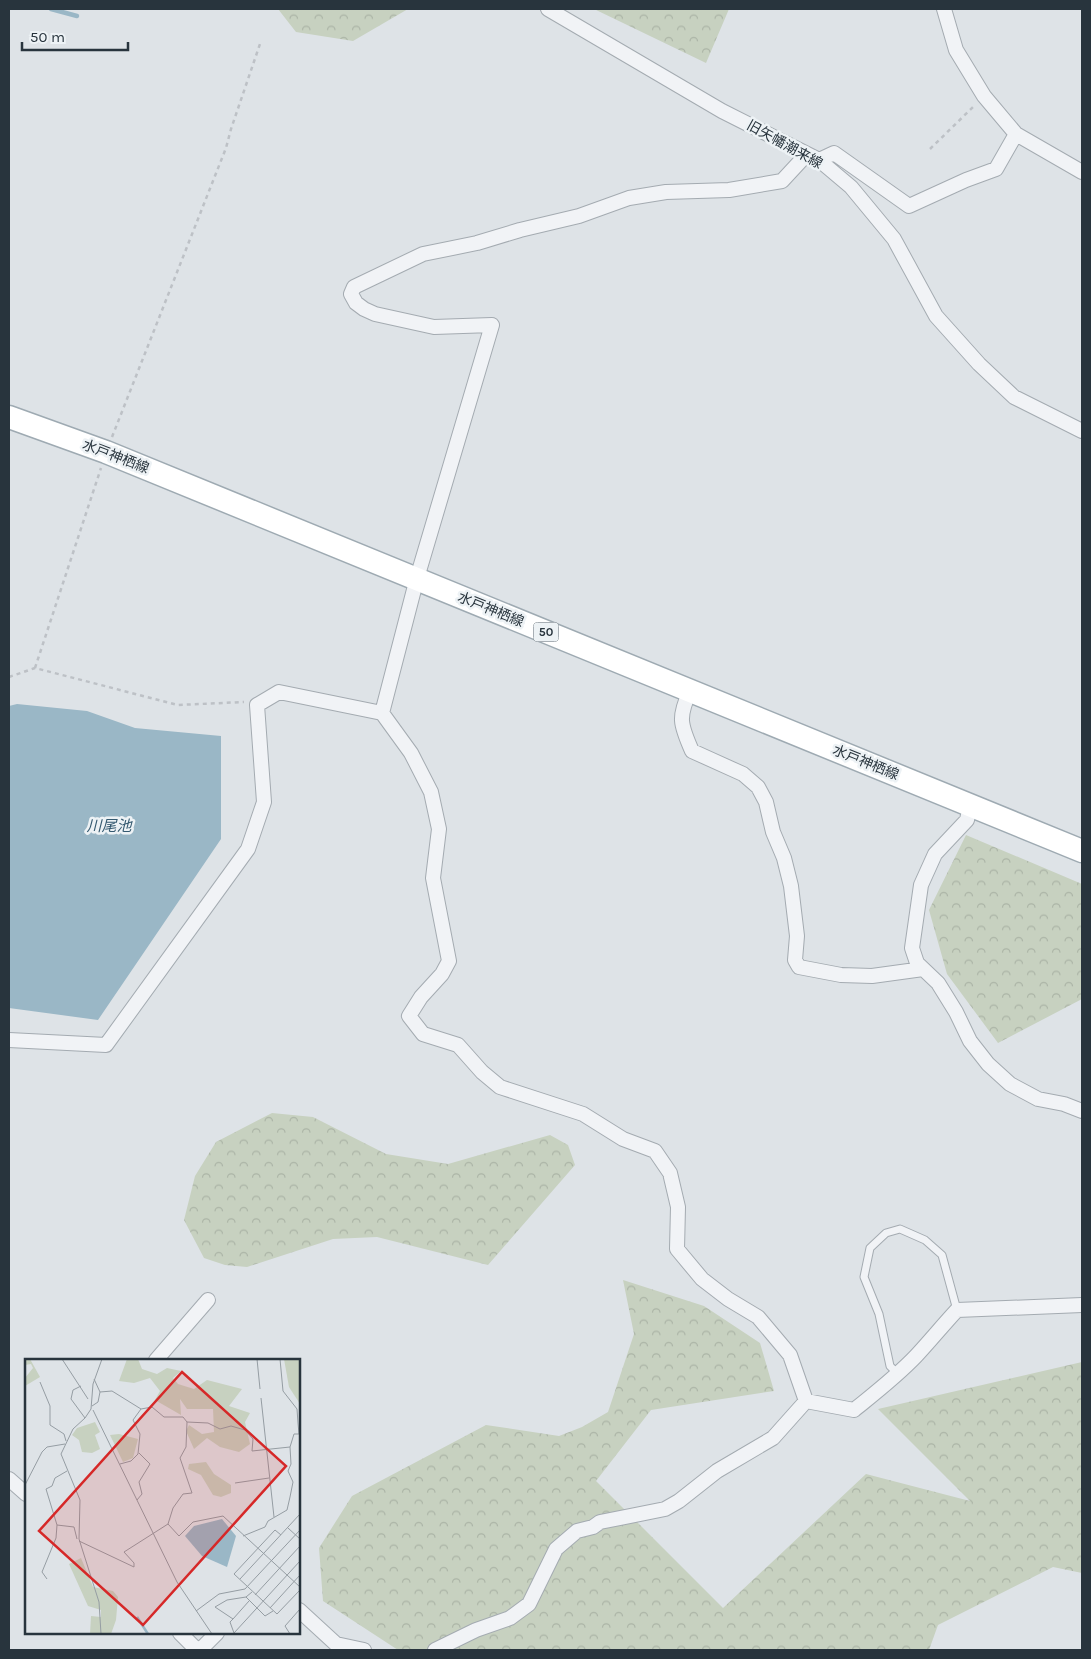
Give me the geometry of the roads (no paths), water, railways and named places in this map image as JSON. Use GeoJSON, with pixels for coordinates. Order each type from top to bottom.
{"type":"FeatureCollection","features":[{"type":"Feature","properties":{"kind":"main road","name":"水戸神栖線"},"geometry":{"type":"LineString","coordinates":[[9,417],[106,452],[1082,851]]}},
{"type":"Feature","properties":{"kind":"street","name":"旧矢幡潮来線"},"geometry":{"type":"LineString","coordinates":[[548,9],[722,111],[813,157],[851,187],[894,240],[936,316],[979,364],[1014,397],[1082,431]]}},
{"type":"Feature","properties":{"kind":"street"},"geometry":{"type":"LineString","coordinates":[[944,9],[956,50],[984,96],[1016,134],[1082,172]]}},
{"type":"Feature","properties":{"kind":"street"},"geometry":{"type":"LineString","coordinates":[[382,713],[417,578],[492,325],[434,327],[374,314],[364,310],[356,303],[351,294],[354,287],[423,254],[477,243],[520,230],[579,216],[629,198],[666,192],[729,190],[782,181],[813,157],[834,153],[909,206],[966,180],[996,169],[1016,134]]}},
{"type":"Feature","properties":{"kind":"street"},"geometry":{"type":"LineString","coordinates":[[690,690],[680,719],[692,750],[743,774],[758,787],[766,802],[791,886],[797,936],[795,960],[798,967],[841,975],[872,976],[924,969]]}},
{"type":"Feature","properties":{"kind":"street"},"geometry":{"type":"LineString","coordinates":[[9,1040],[106,1046],[248,849],[264,802],[256,704],[279,692],[382,713],[411,752],[430,792],[439,829],[433,878],[449,961],[442,974],[421,997],[409,1016],[422,1034],[458,1045],[482,1072],[500,1087],[583,1114],[623,1139],[655,1151],[670,1173],[678,1207],[677,1249],[702,1279],[728,1299],[758,1317],[790,1355],[806,1401]]}},
{"type":"Feature","properties":{"kind":"street"},"geometry":{"type":"LineString","coordinates":[[970,805],[967,820],[934,854],[921,885],[912,948],[917,963],[938,983],[956,1012],[970,1041],[988,1064],[1010,1084],[1038,1098],[1064,1104],[1082,1111]]}},
{"type":"Feature","properties":{"kind":"street"},"geometry":{"type":"LineString","coordinates":[[157,1359],[208,1300]]}},
{"type":"Feature","properties":{"kind":"street"},"geometry":{"type":"LineString","coordinates":[[806,1401],[854,1410],[898,1374],[957,1310],[1082,1305]]}},
{"type":"Feature","properties":{"kind":"street"},"geometry":{"type":"LineString","coordinates":[[435,1650],[476,1630],[510,1618],[529,1604],[556,1549],[577,1530],[593,1527],[600,1522],[665,1509],[679,1501],[717,1471],[773,1438],[806,1401]]}},
{"type":"Feature","properties":{"kind":"street"},"geometry":{"type":"LineString","coordinates":[[9,1479],[25,1493]]}},
{"type":"Feature","properties":{"kind":"street"},"geometry":{"type":"LineString","coordinates":[[300,1611],[336,1644],[364,1650]]}},
{"type":"Feature","properties":{"kind":"street"},"geometry":{"type":"LineString","coordinates":[[181,1634],[199,1650],[216,1634]]}},
{"type":"Feature","properties":{"kind":"lane"},"geometry":{"type":"LineString","coordinates":[[898,1374],[890,1366],[878,1314],[864,1277],[870,1248],[886,1233],[900,1228],[926,1240],[942,1255],[957,1310]]}},
{"type":"Feature","properties":{"kind":"water","name":"川尾池"},"geometry":{"type":"Polygon","coordinates":[[[17,704],[87,711],[135,728],[221,736],[221,839],[98,1020],[9,1008],[9,706],[17,704]]]}},
{"type":"Feature","properties":{"kind":"waterway"},"geometry":{"type":"LineString","coordinates":[[51,9],[77,16]]}}]}
